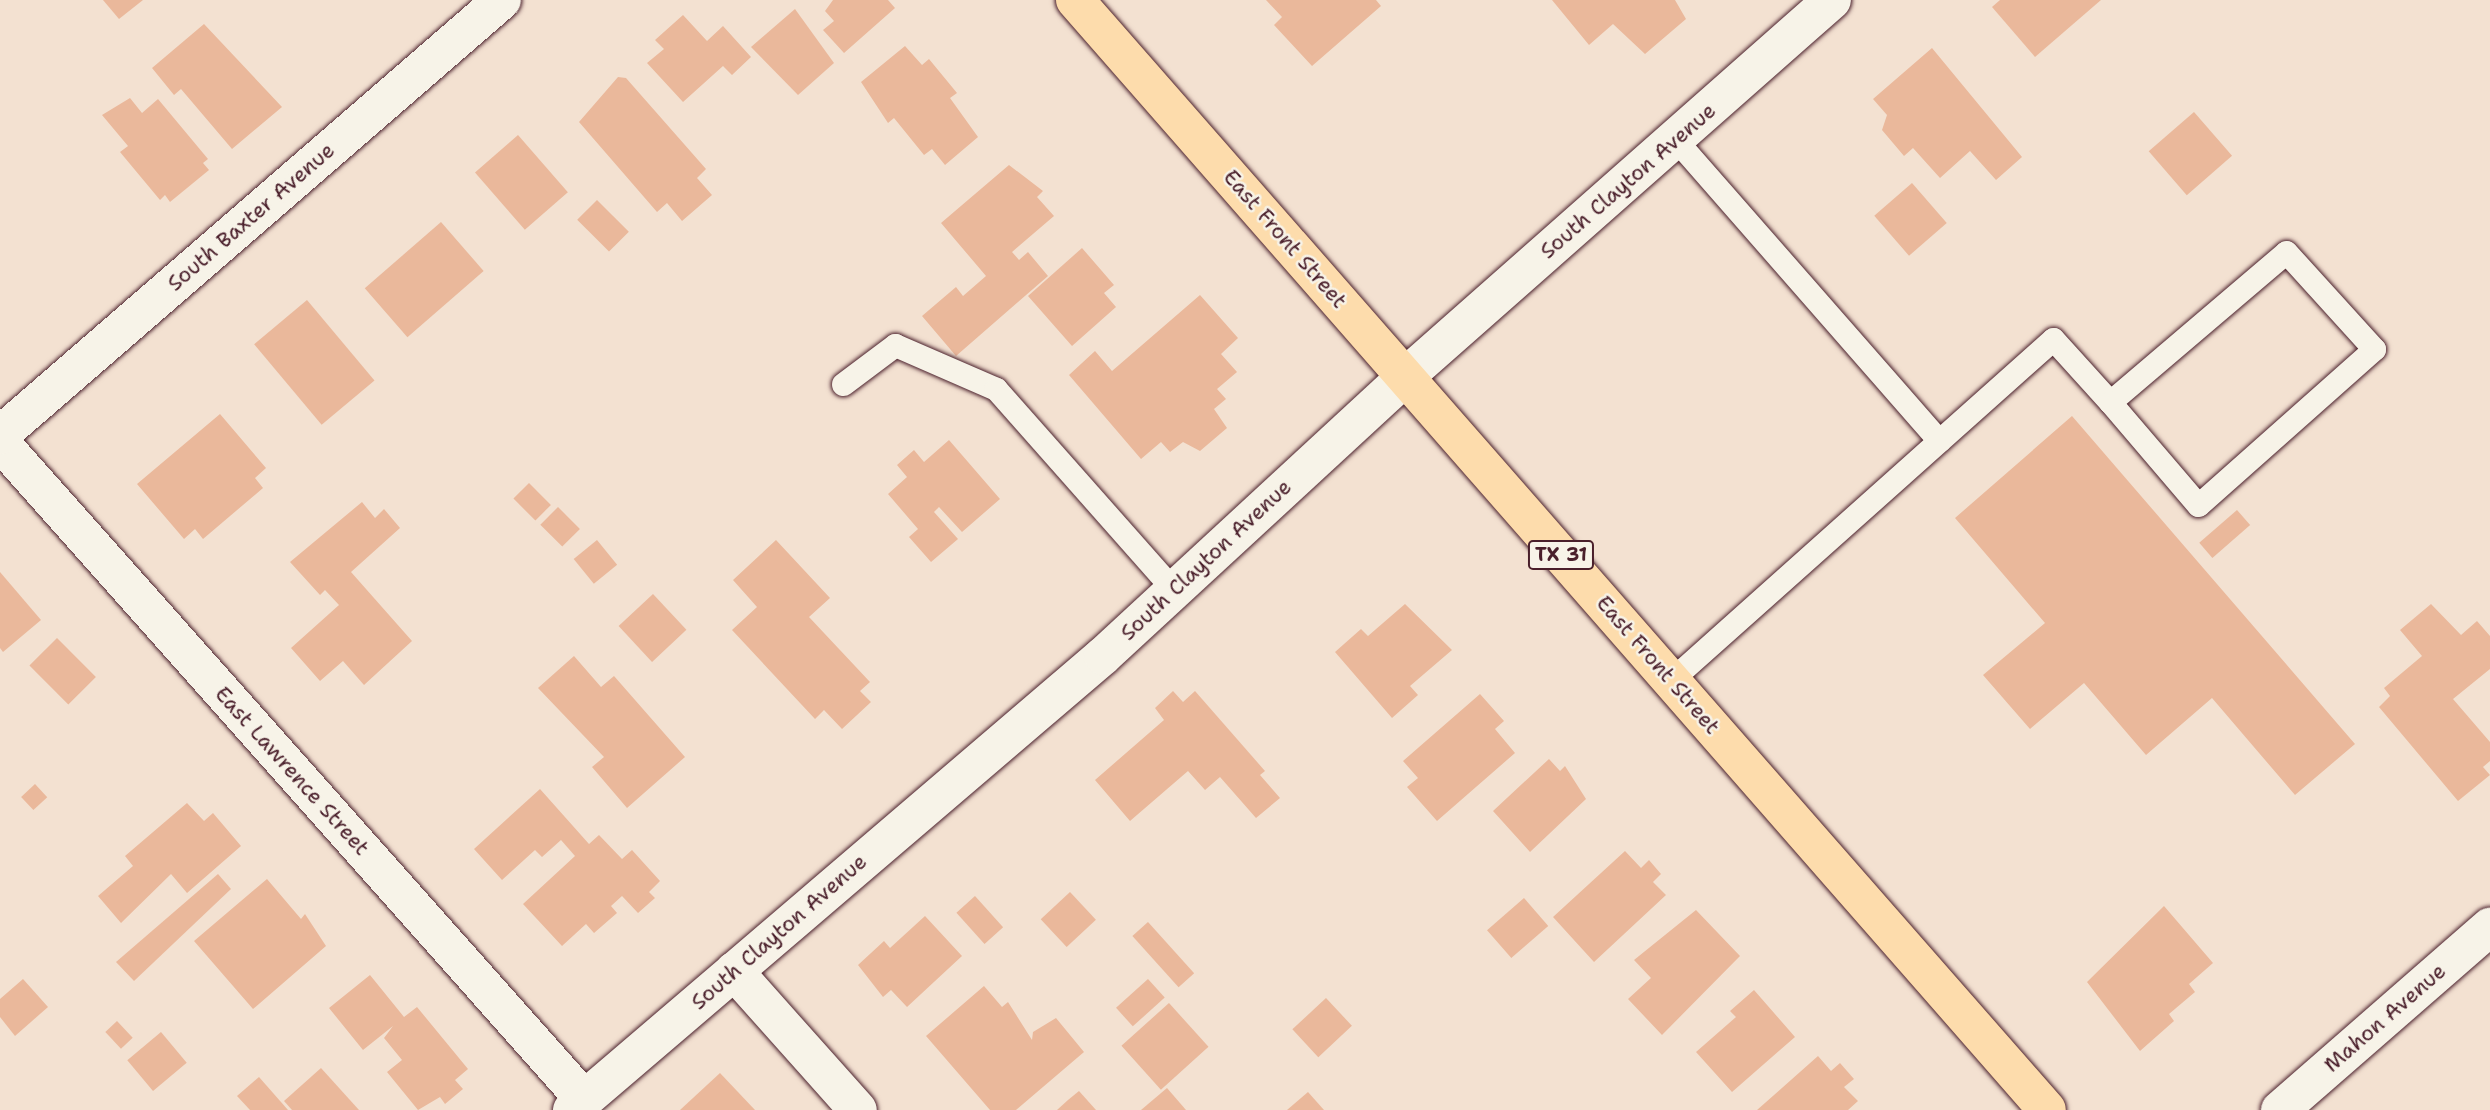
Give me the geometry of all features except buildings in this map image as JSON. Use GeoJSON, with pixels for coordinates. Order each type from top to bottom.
{"type":"FeatureCollection","features":[{"type":"Feature","properties":{"kind":"main road","name":"East Front Street"},"geometry":{"type":"LineString","coordinates":[[1075,0],[2047,1110]]}},
{"type":"Feature","properties":{"kind":"street","name":"South Baxter Avenue"},"geometry":{"type":"LineString","coordinates":[[0,435],[502,0]]}},
{"type":"Feature","properties":{"kind":"street","name":"South Clayton Avenue"},"geometry":{"type":"LineString","coordinates":[[578,1105],[1174,590],[1406,376],[1832,0]]}},
{"type":"Feature","properties":{"kind":"street","name":"East Lawrence Street"},"geometry":{"type":"LineString","coordinates":[[0,442],[578,1105]]}},
{"type":"Feature","properties":{"kind":"street","name":"Mahon Avenue"},"geometry":{"type":"LineString","coordinates":[[2280,1110],[2490,927]]}},
{"type":"Feature","properties":{"kind":"street"},"geometry":{"type":"LineString","coordinates":[[734,971],[858,1110]]}},
{"type":"Feature","properties":{"kind":"lane"},"geometry":{"type":"LineString","coordinates":[[1675,139],[1939,441]]}},
{"type":"Feature","properties":{"kind":"lane"},"geometry":{"type":"LineString","coordinates":[[1671,680],[2053,339],[2198,505],[2374,349],[2286,252],[2110,402]]}},
{"type":"Feature","properties":{"kind":"lane"},"geometry":{"type":"LineString","coordinates":[[843,384],[895,345],[996,389],[1174,590]]}}]}
